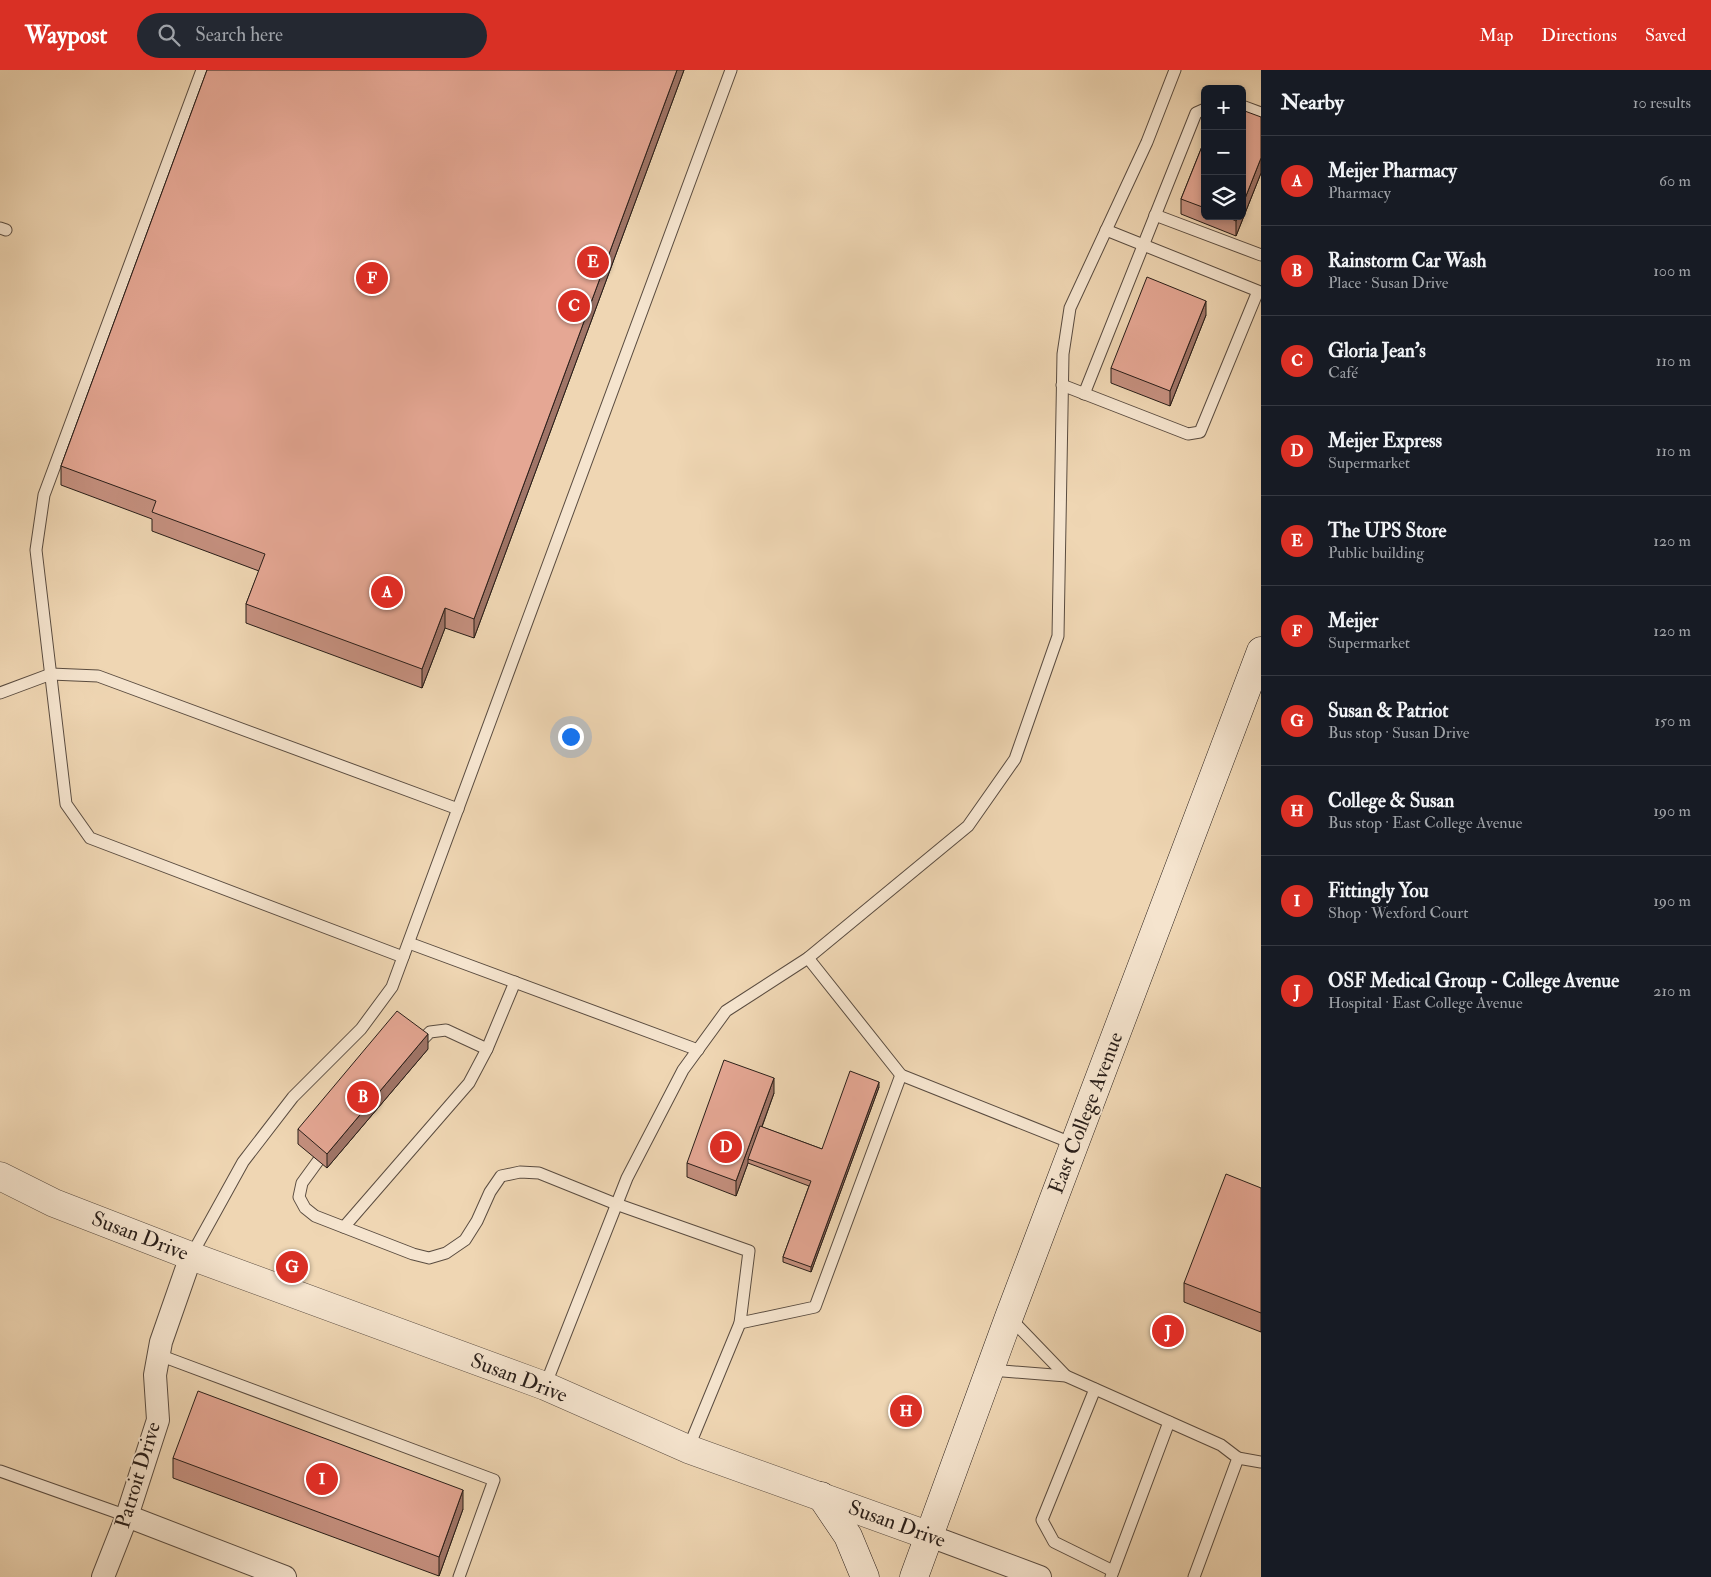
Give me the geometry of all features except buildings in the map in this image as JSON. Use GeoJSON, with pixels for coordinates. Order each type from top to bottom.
{"type":"FeatureCollection","features":[{"type":"Feature","properties":{"kind":"main road","name":"East College Avenue"},"geometry":{"type":"LineString","coordinates":[[914,1577],[989,1370],[1261,651]]}},
{"type":"Feature","properties":{"kind":"main road","name":"Susan Drive"},"geometry":{"type":"LineString","coordinates":[[0,1176],[54,1203],[191,1256],[545,1386],[688,1449],[930,1536]]}},
{"type":"Feature","properties":{"kind":"main road"},"geometry":{"type":"LineString","coordinates":[[821,1496],[848,1536],[866,1577]]}},
{"type":"Feature","properties":{"kind":"street","name":"Patroit Drive"},"geometry":{"type":"LineString","coordinates":[[103,1577],[126,1516],[158,1420],[155,1375],[161,1342],[191,1256]]}},
{"type":"Feature","properties":{"kind":"street"},"geometry":{"type":"LineString","coordinates":[[126,1516],[286,1577]]}},
{"type":"Feature","properties":{"kind":"street","name":"Susan Drive"},"geometry":{"type":"LineString","coordinates":[[930,1536],[1040,1577]]}},
{"type":"Feature","properties":{"kind":"lane"},"geometry":{"type":"LineString","coordinates":[[202,70],[44,495],[36,550],[66,804],[90,838],[403,957]]}},
{"type":"Feature","properties":{"kind":"lane"},"geometry":{"type":"LineString","coordinates":[[191,1256],[243,1162],[293,1097],[361,1028],[392,987],[731,70]]}},
{"type":"Feature","properties":{"kind":"lane"},"geometry":{"type":"LineString","coordinates":[[545,1386],[627,1178],[683,1070],[726,1011],[808,958],[968,826],[1015,759],[1058,636],[1063,354],[1070,308],[1147,142],[1175,70]]}},
{"type":"Feature","properties":{"kind":"lane"},"geometry":{"type":"LineString","coordinates":[[1246,107],[1261,113]]}},
{"type":"Feature","properties":{"kind":"lane"},"geometry":{"type":"LineString","coordinates":[[1084,394],[1196,113],[1201,111]]}},
{"type":"Feature","properties":{"kind":"lane"},"geometry":{"type":"LineString","coordinates":[[1155,215],[1261,255]]}},
{"type":"Feature","properties":{"kind":"lane"},"geometry":{"type":"LineString","coordinates":[[1062,385],[1188,434],[1200,432],[1260,288],[1106,230]]}},
{"type":"Feature","properties":{"kind":"lane"},"geometry":{"type":"LineString","coordinates":[[0,693],[51,674],[98,676],[458,809]]}},
{"type":"Feature","properties":{"kind":"lane"},"geometry":{"type":"LineString","coordinates":[[408,943],[698,1050]]}},
{"type":"Feature","properties":{"kind":"lane"},"geometry":{"type":"LineString","coordinates":[[808,958],[901,1075],[1074,1144]]}},
{"type":"Feature","properties":{"kind":"lane"},"geometry":{"type":"LineString","coordinates":[[344,1227],[470,1083],[488,1049],[515,982]]}},
{"type":"Feature","properties":{"kind":"lane"},"geometry":{"type":"LineString","coordinates":[[419,1042],[430,1032],[446,1030],[488,1049]]}},
{"type":"Feature","properties":{"kind":"lane"},"geometry":{"type":"LineString","coordinates":[[740,1323],[815,1307],[901,1075]]}},
{"type":"Feature","properties":{"kind":"lane"},"geometry":{"type":"LineString","coordinates":[[318,1161],[302,1183],[299,1197],[305,1208],[315,1216],[429,1258],[446,1253],[466,1240],[477,1222],[490,1192],[502,1176],[520,1172],[538,1173],[616,1204],[749,1251],[740,1323],[688,1449]]}},
{"type":"Feature","properties":{"kind":"lane"},"geometry":{"type":"LineString","coordinates":[[1009,1317],[1066,1376]]}},
{"type":"Feature","properties":{"kind":"lane"},"geometry":{"type":"LineString","coordinates":[[159,1355],[494,1480],[458,1577]]}},
{"type":"Feature","properties":{"kind":"lane"},"geometry":{"type":"LineString","coordinates":[[989,1370],[1066,1376],[1221,1445],[1238,1458],[1261,1462]]}},
{"type":"Feature","properties":{"kind":"lane"},"geometry":{"type":"LineString","coordinates":[[1095,1389],[1042,1520],[1054,1542],[1112,1574],[1169,1422]]}},
{"type":"Feature","properties":{"kind":"lane"},"geometry":{"type":"LineString","coordinates":[[1194,1577],[1238,1458]]}},
{"type":"Feature","properties":{"kind":"lane"},"geometry":{"type":"LineString","coordinates":[[0,1472],[126,1516]]}},
{"type":"Feature","properties":{"kind":"place","name":"The UPS Store"},"geometry":{"type":"Point","coordinates":[593,262]}},
{"type":"Feature","properties":{"kind":"place","name":"Meijer"},"geometry":{"type":"Point","coordinates":[372,278]}},
{"type":"Feature","properties":{"kind":"place","name":"Gloria Jean's"},"geometry":{"type":"Point","coordinates":[574,306]}},
{"type":"Feature","properties":{"kind":"place","name":"Meijer Pharmacy"},"geometry":{"type":"Point","coordinates":[387,592]}},
{"type":"Feature","properties":{"kind":"place","name":"Rainstorm Car Wash"},"geometry":{"type":"Point","coordinates":[363,1097]}},
{"type":"Feature","properties":{"kind":"place","name":"Meijer Express"},"geometry":{"type":"Point","coordinates":[726,1147]}},
{"type":"Feature","properties":{"kind":"place","name":"Susan & Patriot"},"geometry":{"type":"Point","coordinates":[292,1267]}},
{"type":"Feature","properties":{"kind":"place","name":"OSF Medical Group - College Avenue"},"geometry":{"type":"Point","coordinates":[1168,1331]}},
{"type":"Feature","properties":{"kind":"place","name":"College & Susan"},"geometry":{"type":"Point","coordinates":[906,1411]}},
{"type":"Feature","properties":{"kind":"place","name":"Fittingly You"},"geometry":{"type":"Point","coordinates":[322,1479]}}]}
